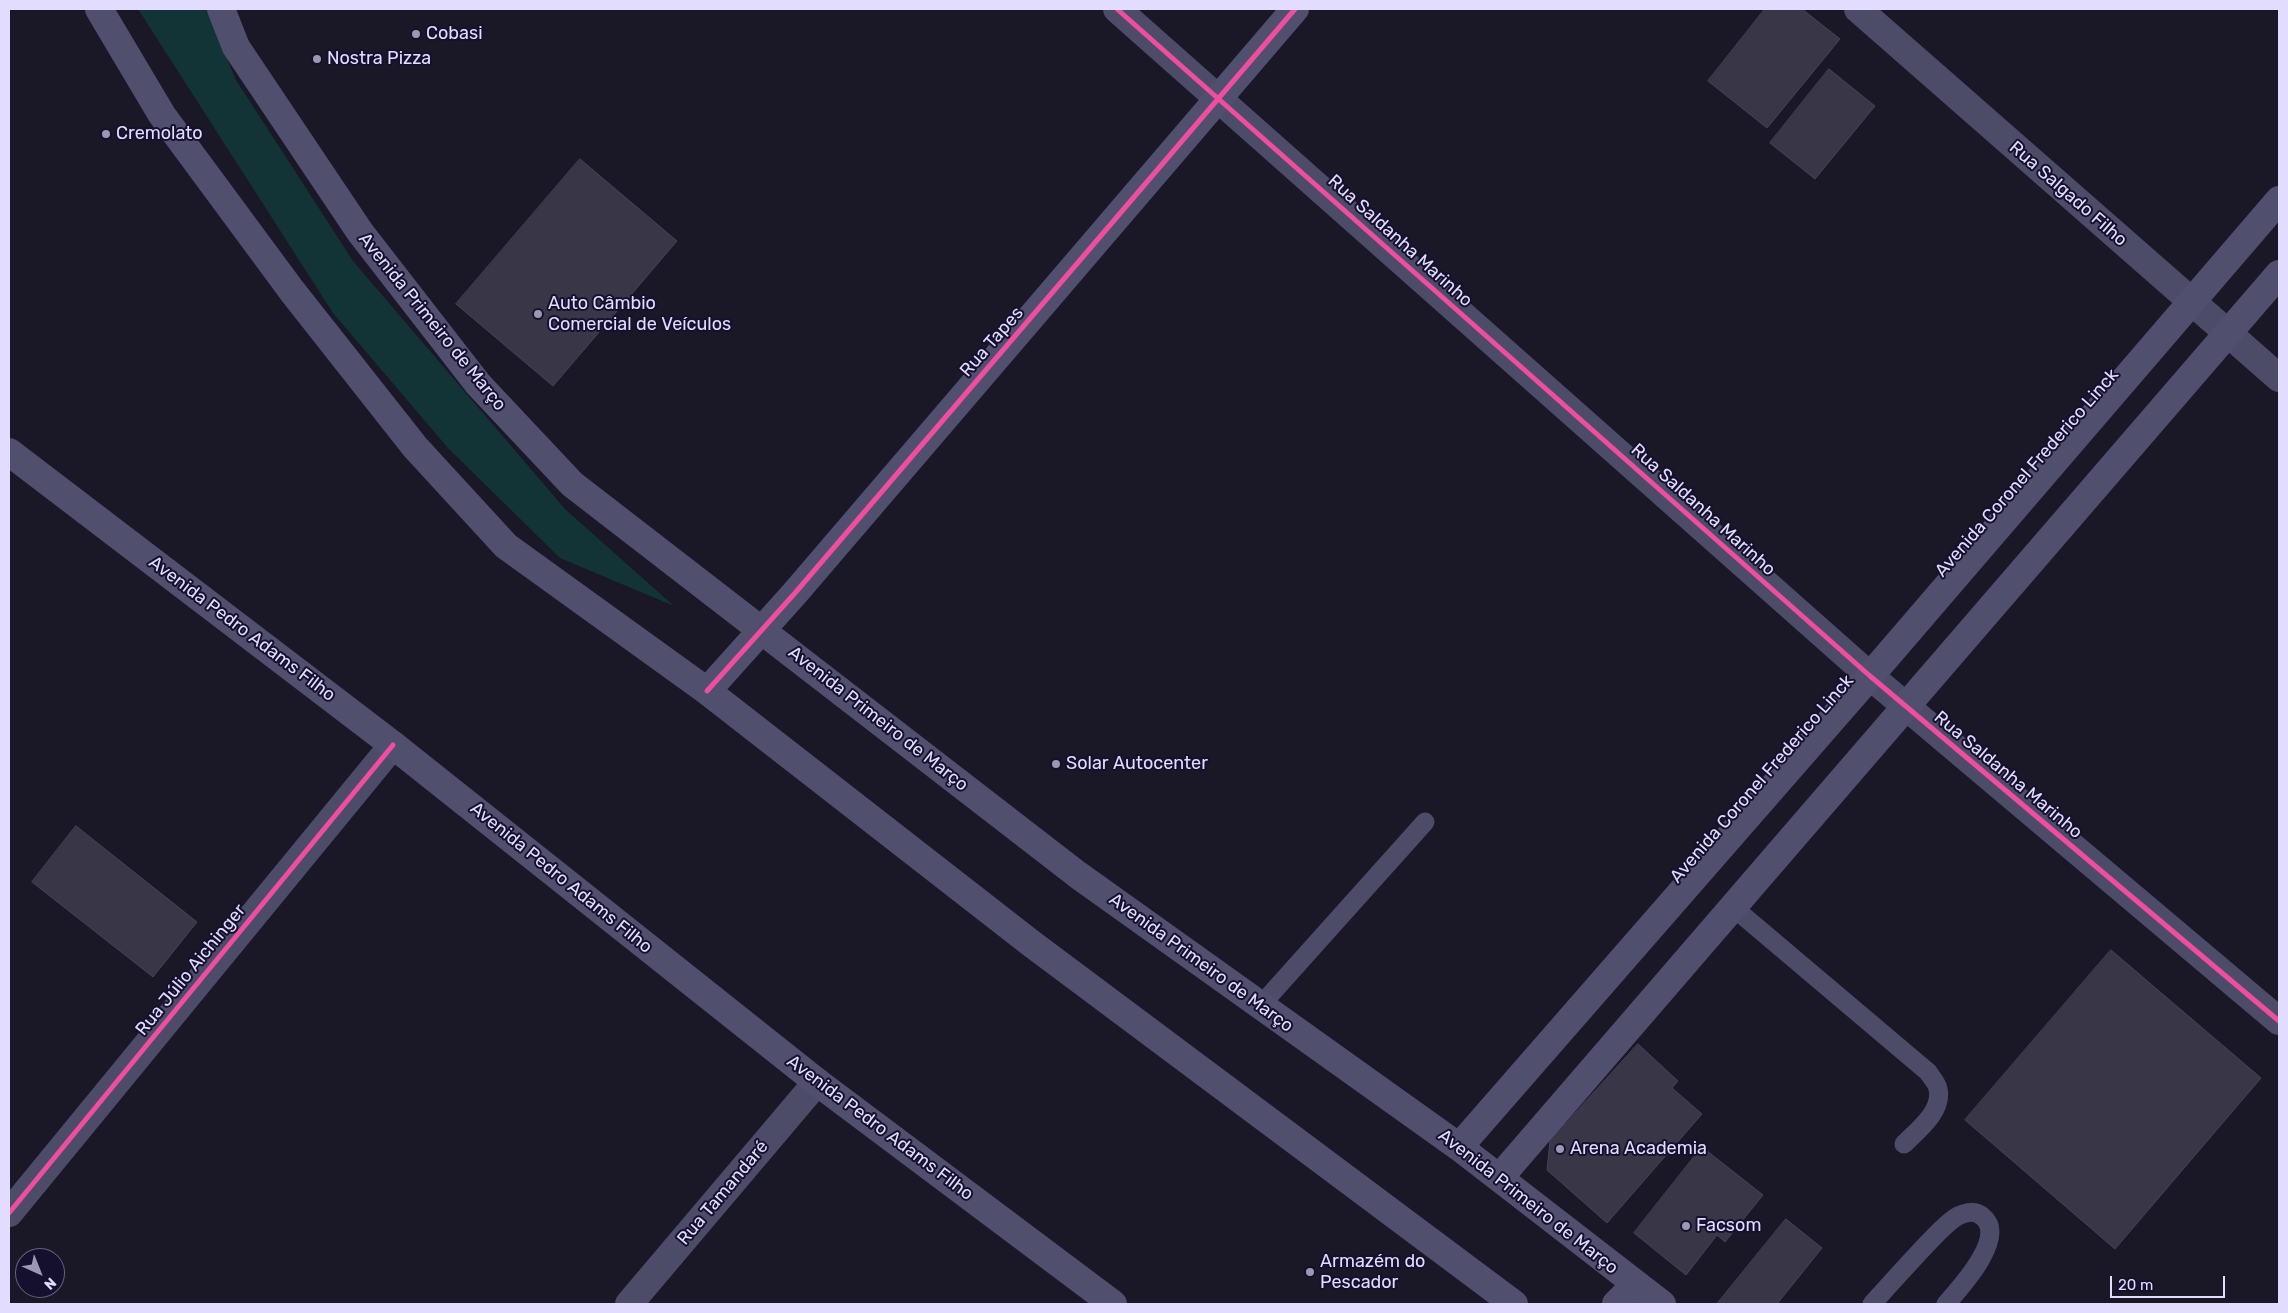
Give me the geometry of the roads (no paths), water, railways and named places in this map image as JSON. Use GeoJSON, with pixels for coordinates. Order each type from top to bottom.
{"type":"FeatureCollection","features":[{"type":"Feature","properties":{"kind":"main road"},"geometry":{"type":"LineString","coordinates":[[99,9],[162,115],[292,291],[415,447],[506,546],[707,691],[1032,944],[1514,1304]]}},
{"type":"Feature","properties":{"kind":"main road","name":"Avenida Primeiro de Março"},"geometry":{"type":"LineString","coordinates":[[221,9],[236,47],[360,232],[478,384],[572,484],[1078,874],[1500,1177],[1635,1285],[1662,1304]]}},
{"type":"Feature","properties":{"kind":"main road","name":"Rua Tapes"},"geometry":{"type":"LineString","coordinates":[[707,691],[762,630],[1220,99],[1295,9]]}},
{"type":"Feature","properties":{"kind":"main road","name":"Avenida Coronel Frederico Linck"},"geometry":{"type":"LineString","coordinates":[[1459,1147],[1870,676],[2279,200]]}},
{"type":"Feature","properties":{"kind":"main road"},"geometry":{"type":"LineString","coordinates":[[1500,1177],[2279,274]]}},
{"type":"Feature","properties":{"kind":"main road","name":"Avenida Pedro Adams Filho"},"geometry":{"type":"LineString","coordinates":[[9,452],[394,745],[818,1082],[1113,1304]]}},
{"type":"Feature","properties":{"kind":"main road"},"geometry":{"type":"LineString","coordinates":[[1616,1304],[1635,1285]]}},
{"type":"Feature","properties":{"kind":"street","name":"Rua Saldanha Marinho"},"geometry":{"type":"LineString","coordinates":[[1117,9],[1870,676],[2279,1020]]}},
{"type":"Feature","properties":{"kind":"street","name":"Rua Salgado Filho"},"geometry":{"type":"LineString","coordinates":[[1858,9],[2191,303],[2279,378]]}},
{"type":"Feature","properties":{"kind":"street","name":"Rua Júlio Aichinger"},"geometry":{"type":"LineString","coordinates":[[9,1213],[394,745]]}},
{"type":"Feature","properties":{"kind":"street","name":"Rua Tamandaré"},"geometry":{"type":"LineString","coordinates":[[629,1304],[818,1082]]}},
{"type":"Feature","properties":{"kind":"lane"},"geometry":{"type":"LineString","coordinates":[[1261,1005],[1425,822]]}},
{"type":"Feature","properties":{"kind":"lane"},"geometry":{"type":"LineString","coordinates":[[1734,908],[1928,1072],[1938,1088],[1936,1106],[1923,1125],[1904,1144]]}},
{"type":"Feature","properties":{"kind":"lane"},"geometry":{"type":"LineString","coordinates":[[1872,1304],[1937,1234],[1956,1217],[1969,1212],[1980,1214],[1989,1222],[1991,1232],[1986,1250],[1946,1304]]}},
{"type":"Feature","properties":{"kind":"place","name":"Cobasi"},"geometry":{"type":"Point","coordinates":[416,34]}},
{"type":"Feature","properties":{"kind":"place","name":"Nostra Pizza"},"geometry":{"type":"Point","coordinates":[317,59]}},
{"type":"Feature","properties":{"kind":"place","name":"Cremolato"},"geometry":{"type":"Point","coordinates":[106,134]}},
{"type":"Feature","properties":{"kind":"place","name":"Auto Câmbio Comercial de Veículos"},"geometry":{"type":"Point","coordinates":[538,314]}},
{"type":"Feature","properties":{"kind":"place","name":"Solar Autocenter"},"geometry":{"type":"Point","coordinates":[1056,764]}},
{"type":"Feature","properties":{"kind":"place","name":"Arena Academia"},"geometry":{"type":"Point","coordinates":[1560,1149]}},
{"type":"Feature","properties":{"kind":"place","name":"Facsom"},"geometry":{"type":"Point","coordinates":[1686,1226]}},
{"type":"Feature","properties":{"kind":"place","name":"Armazém do Pescador"},"geometry":{"type":"Point","coordinates":[1310,1272]}}]}
